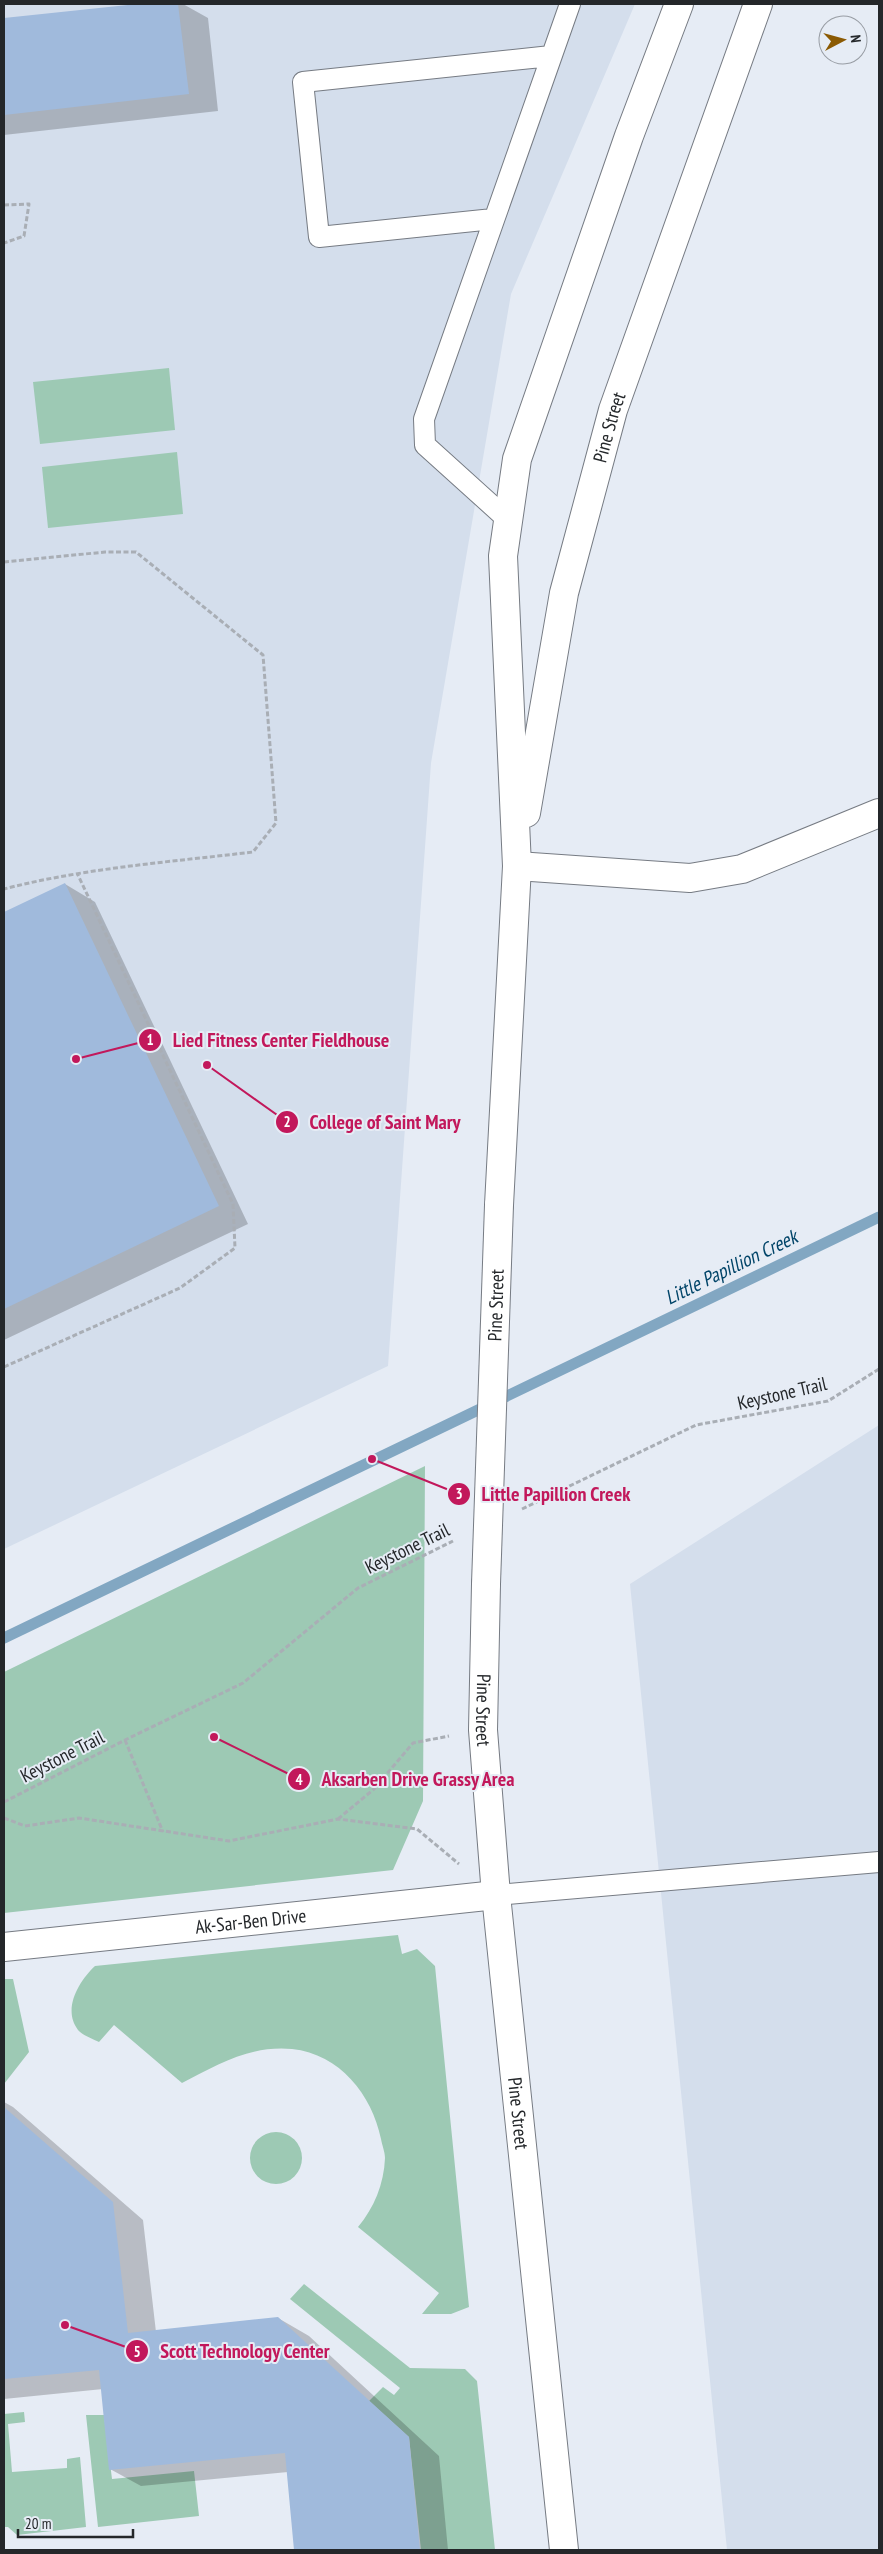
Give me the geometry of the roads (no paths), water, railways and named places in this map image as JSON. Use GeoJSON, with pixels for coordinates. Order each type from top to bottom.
{"type":"FeatureCollection","features":[{"type":"Feature","properties":{"kind":"street","name":"Pine Street"},"geometry":{"type":"LineString","coordinates":[[564,2550],[496,1895],[482,1730],[499,1205],[517,866],[503,556],[517,459],[629,136],[678,4]]}},
{"type":"Feature","properties":{"kind":"street","name":"Pine Street"},"geometry":{"type":"LineString","coordinates":[[517,866],[564,593],[597,467],[634,345],[758,4]]}},
{"type":"Feature","properties":{"kind":"street"},"geometry":{"type":"LineString","coordinates":[[517,866],[690,878],[742,869],[879,813]]}},
{"type":"Feature","properties":{"kind":"street","name":"Ak-Sar-Ben Drive"},"geometry":{"type":"LineString","coordinates":[[4,1947],[496,1895]]}},
{"type":"Feature","properties":{"kind":"lane"},"geometry":{"type":"LineString","coordinates":[[508,520],[425,444],[424,419],[570,4]]}},
{"type":"Feature","properties":{"kind":"lane"},"geometry":{"type":"LineString","coordinates":[[493,219],[319,237],[303,82],[551,56]]}},
{"type":"Feature","properties":{"kind":"lane"},"geometry":{"type":"LineString","coordinates":[[496,1895],[879,1862]]}},
{"type":"Feature","properties":{"kind":"waterway","name":"Little Papillion Creek"},"geometry":{"type":"LineString","coordinates":[[4,1638],[879,1217]]}},
{"type":"Feature","properties":{"kind":"place","name":"Lied Fitness Center Fieldhouse"},"geometry":{"type":"Point","coordinates":[76,1059]}},
{"type":"Feature","properties":{"kind":"place","name":"College of Saint Mary"},"geometry":{"type":"Point","coordinates":[207,1065]}},
{"type":"Feature","properties":{"kind":"place","name":"Little Papillion Creek"},"geometry":{"type":"Point","coordinates":[372,1459]}},
{"type":"Feature","properties":{"kind":"place","name":"Aksarben Drive Grassy Area"},"geometry":{"type":"Point","coordinates":[214,1737]}},
{"type":"Feature","properties":{"kind":"place","name":"Scott Technology Center"},"geometry":{"type":"Point","coordinates":[65,2325]}}]}
